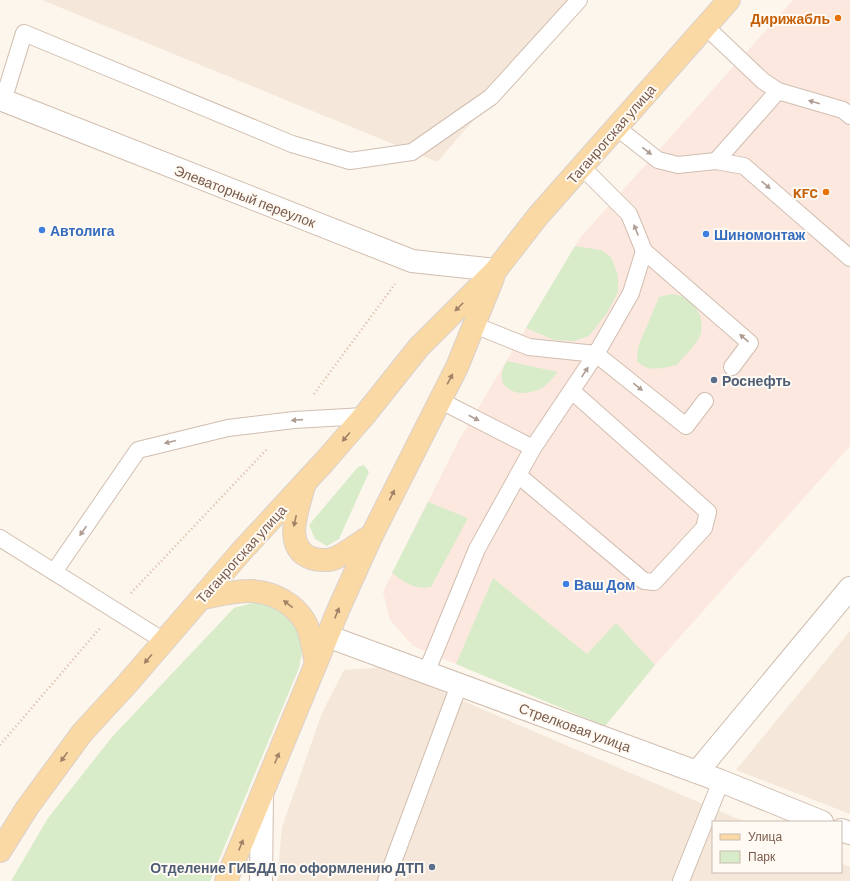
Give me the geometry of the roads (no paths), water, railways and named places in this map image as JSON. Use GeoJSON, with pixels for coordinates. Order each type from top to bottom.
{"type":"FeatureCollection","features":[{"type":"Feature","properties":{"kind":"main road","name":"Таганрогская улица"},"geometry":{"type":"LineString","coordinates":[[0,851],[27,808],[82,733],[364,416],[419,347],[496,270],[538,216],[729,0]]}},
{"type":"Feature","properties":{"kind":"main road","name":"Таганрогская улица"},"geometry":{"type":"LineString","coordinates":[[226,881],[326,636],[372,535],[457,367],[496,270]]}},
{"type":"Feature","properties":{"kind":"main road"},"geometry":{"type":"LineString","coordinates":[[304,483],[294,526],[296,545],[305,556],[316,560],[332,560],[372,535]]}},
{"type":"Feature","properties":{"kind":"main road"},"geometry":{"type":"LineString","coordinates":[[202,598],[240,590],[254,590],[261,591],[282,600],[295,609],[307,626],[316,662]]}},
{"type":"Feature","properties":{"kind":"street","name":"Элеваторный переулок"},"geometry":{"type":"LineString","coordinates":[[2,100],[412,261],[496,270]]}},
{"type":"Feature","properties":{"kind":"street"},"geometry":{"type":"LineString","coordinates":[[697,772],[850,588]]}},
{"type":"Feature","properties":{"kind":"street","name":"Стрелковая улица"},"geometry":{"type":"LineString","coordinates":[[326,636],[697,772],[820,821]]}},
{"type":"Feature","properties":{"kind":"street"},"geometry":{"type":"LineString","coordinates":[[261,881],[262,794]]}},
{"type":"Feature","properties":{"kind":"lane"},"geometry":{"type":"LineString","coordinates":[[2,100],[24,33],[292,144],[350,160],[412,152],[491,97],[579,0]]}},
{"type":"Feature","properties":{"kind":"lane"},"geometry":{"type":"LineString","coordinates":[[705,26],[763,81],[778,91],[843,110],[850,116]]}},
{"type":"Feature","properties":{"kind":"lane"},"geometry":{"type":"LineString","coordinates":[[716,161],[778,91]]}},
{"type":"Feature","properties":{"kind":"lane"},"geometry":{"type":"LineString","coordinates":[[616,127],[658,160],[678,165],[716,161],[744,166],[850,258]]}},
{"type":"Feature","properties":{"kind":"lane"},"geometry":{"type":"LineString","coordinates":[[582,167],[629,214],[644,251],[750,343],[732,367]]}},
{"type":"Feature","properties":{"kind":"lane"},"geometry":{"type":"LineString","coordinates":[[426,673],[477,549],[533,448],[596,354],[631,293],[644,251]]}},
{"type":"Feature","properties":{"kind":"lane"},"geometry":{"type":"LineString","coordinates":[[474,325],[529,347],[596,354],[686,426],[705,401]]}},
{"type":"Feature","properties":{"kind":"lane"},"geometry":{"type":"LineString","coordinates":[[518,475],[644,581],[654,582],[704,528],[708,512],[572,391]]}},
{"type":"Feature","properties":{"kind":"lane"},"geometry":{"type":"LineString","coordinates":[[439,400],[533,448]]}},
{"type":"Feature","properties":{"kind":"lane"},"geometry":{"type":"LineString","coordinates":[[54,572],[138,450],[228,428],[294,420],[364,416]]}},
{"type":"Feature","properties":{"kind":"lane"},"geometry":{"type":"LineString","coordinates":[[0,538],[164,640]]}},
{"type":"Feature","properties":{"kind":"lane"},"geometry":{"type":"LineString","coordinates":[[386,881],[459,685]]}},
{"type":"Feature","properties":{"kind":"lane"},"geometry":{"type":"LineString","coordinates":[[681,881],[721,781]]}},
{"type":"Feature","properties":{"kind":"place","name":"Дирижабль"},"geometry":{"type":"Point","coordinates":[838,18]}},
{"type":"Feature","properties":{"kind":"place","name":"KFC"},"geometry":{"type":"Point","coordinates":[826,192]}},
{"type":"Feature","properties":{"kind":"place","name":"Автолига"},"geometry":{"type":"Point","coordinates":[42,230]}},
{"type":"Feature","properties":{"kind":"place","name":"Шиномонтаж"},"geometry":{"type":"Point","coordinates":[706,234]}},
{"type":"Feature","properties":{"kind":"place","name":"Роснефть"},"geometry":{"type":"Point","coordinates":[714,380]}},
{"type":"Feature","properties":{"kind":"place","name":"Ваш Дом"},"geometry":{"type":"Point","coordinates":[566,584]}},
{"type":"Feature","properties":{"kind":"place","name":"Отделение ГИБДД по оформлению ДТП"},"geometry":{"type":"Point","coordinates":[432,867]}}]}
